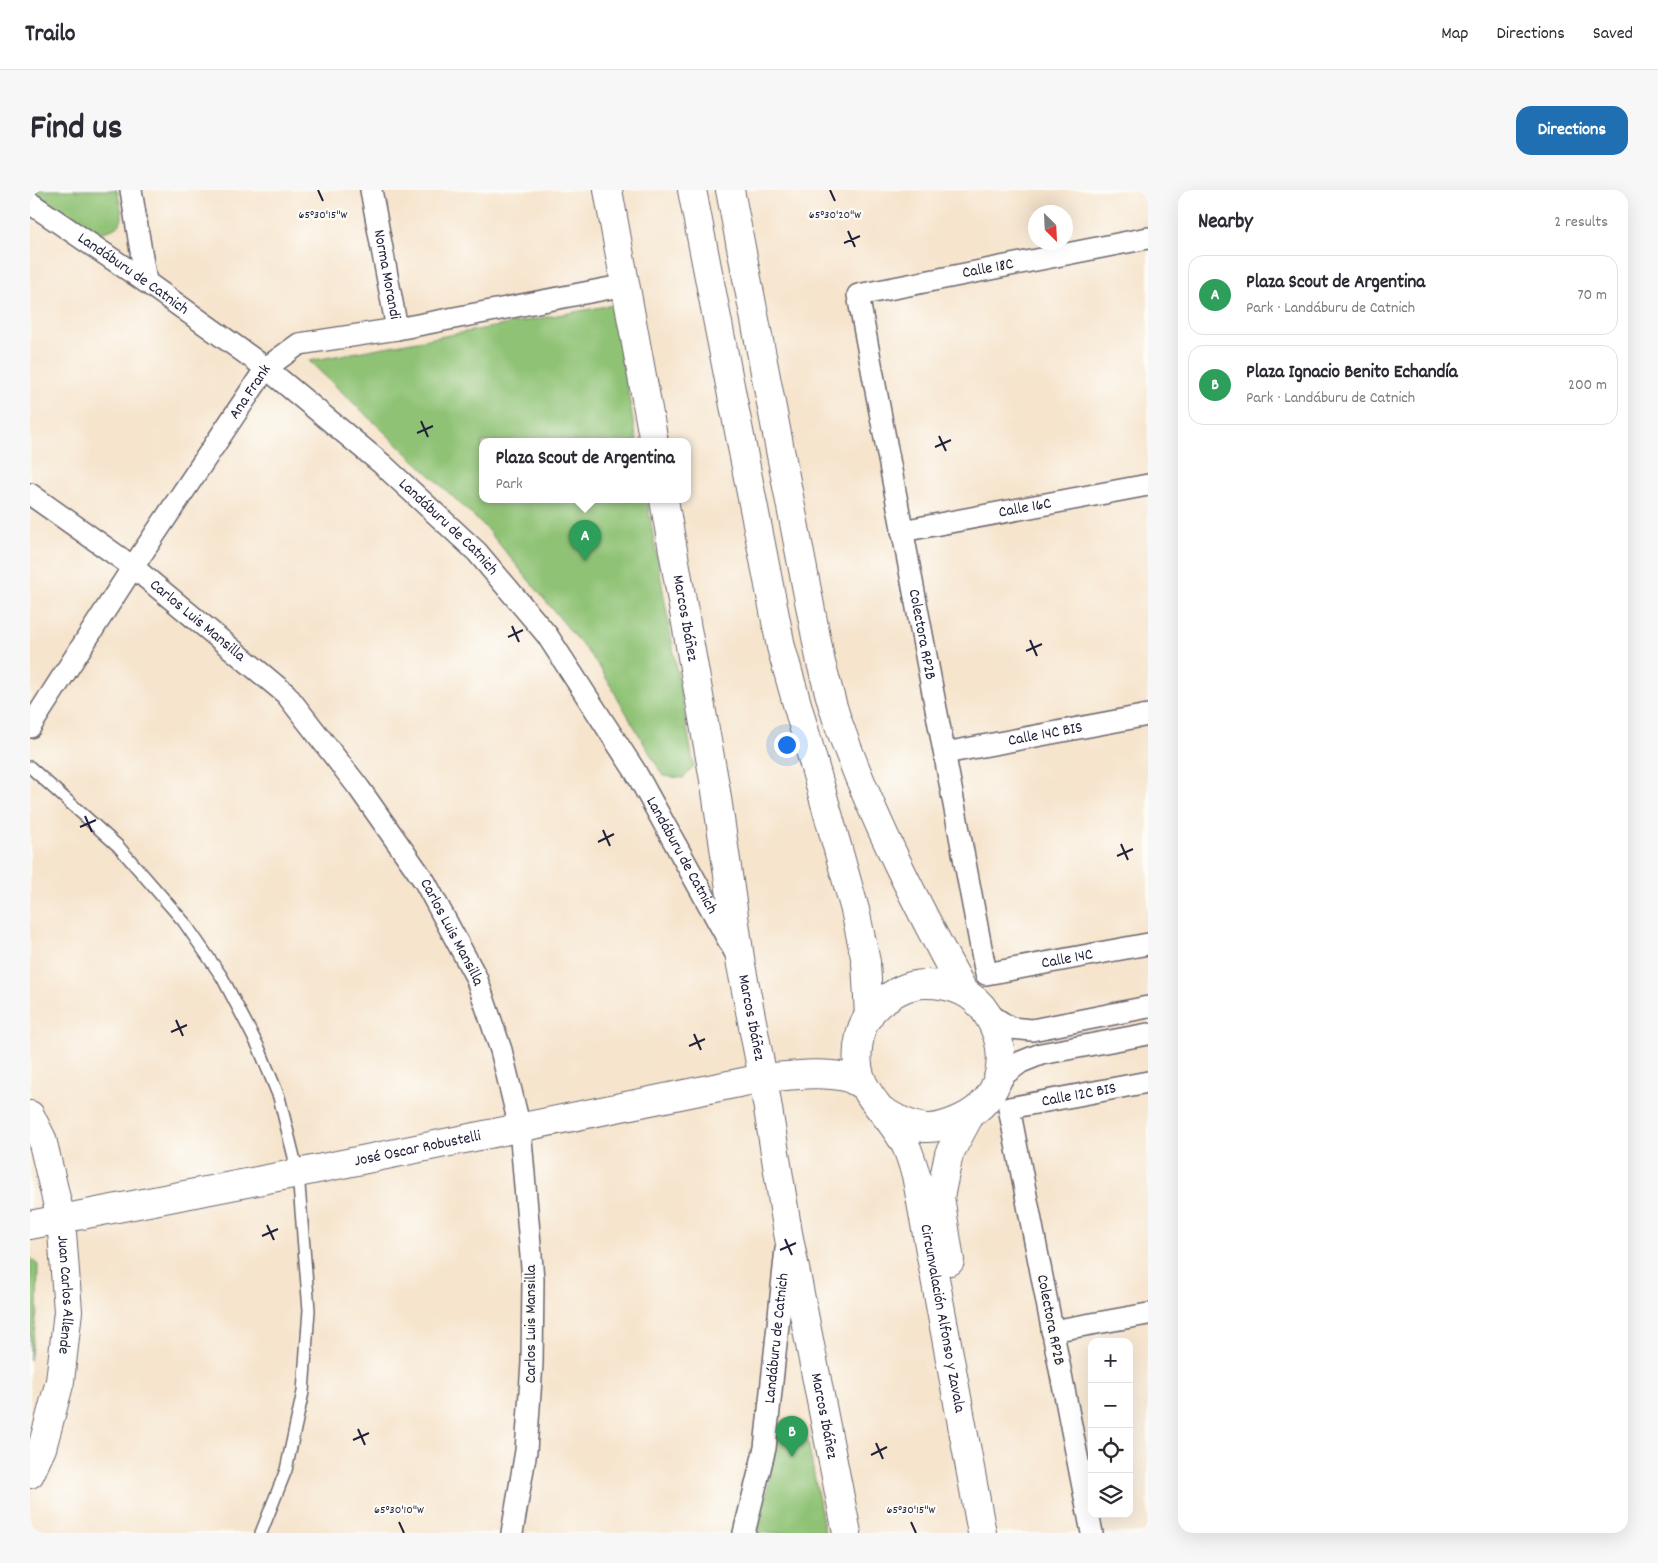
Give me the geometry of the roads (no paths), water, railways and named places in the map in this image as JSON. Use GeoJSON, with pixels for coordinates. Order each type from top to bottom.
{"type":"FeatureCollection","features":[{"type":"Feature","properties":{"kind":"main road"},"geometry":{"type":"LineString","coordinates":[[608,190],[653,438]]}},
{"type":"Feature","properties":{"kind":"main road"},"geometry":{"type":"LineString","coordinates":[[692,190],[781,647],[855,910],[866,962],[870,1016]]}},
{"type":"Feature","properties":{"kind":"main road"},"geometry":{"type":"LineString","coordinates":[[730,190],[821,663],[838,723],[870,805],[896,863],[964,992]]}},
{"type":"Feature","properties":{"kind":"main road","name":"Marcos Ibáñez"},"geometry":{"type":"LineString","coordinates":[[665,503],[716,791],[741,964],[763,1078],[788,1233],[847,1533]]}},
{"type":"Feature","properties":{"kind":"main road"},"geometry":{"type":"LineString","coordinates":[[917,984],[941,984],[964,992],[983,1007],[996,1028],[1002,1052],[999,1076],[1001,1100],[949,1125],[926,1128],[903,1123],[883,1111],[868,1094],[858,1073],[857,1050],[862,1027],[875,1008],[894,992],[917,984]]}},
{"type":"Feature","properties":{"kind":"main road"},"geometry":{"type":"LineString","coordinates":[[806,1074],[845,1055],[858,1044]]}},
{"type":"Feature","properties":{"kind":"main road"},"geometry":{"type":"LineString","coordinates":[[806,1074],[848,1077],[864,1086]]}},
{"type":"Feature","properties":{"kind":"main road","name":"José Oscar Robustelli"},"geometry":{"type":"LineString","coordinates":[[30,1225],[298,1173],[763,1078],[806,1074]]}},
{"type":"Feature","properties":{"kind":"main road","name":"Circunvalación Alfonso y Zavala"},"geometry":{"type":"LineString","coordinates":[[883,1111],[906,1147],[916,1175],[982,1533]]}},
{"type":"Feature","properties":{"kind":"main road","name":"Juan Carlos Allende"},"geometry":{"type":"LineString","coordinates":[[30,1114],[42,1138],[61,1219],[68,1311],[60,1382],[42,1448],[30,1474]]}},
{"type":"Feature","properties":{"kind":"main road","name":"Circunvalación Alfonso y Zavala"},"geometry":{"type":"LineString","coordinates":[[970,1115],[949,1154],[940,1197],[982,1457],[997,1533]]}},
{"type":"Feature","properties":{"kind":"street"},"geometry":{"type":"LineString","coordinates":[[131,190],[146,282]]}},
{"type":"Feature","properties":{"kind":"street","name":"Norma Morandi"},"geometry":{"type":"LineString","coordinates":[[370,190],[397,329]]}},
{"type":"Feature","properties":{"kind":"street","name":"Landáburu de Catnich"},"geometry":{"type":"LineString","coordinates":[[30,203],[146,282],[266,368],[382,464],[477,552],[546,635],[635,771],[741,964]]}},
{"type":"Feature","properties":{"kind":"street","name":"Calle 18C"},"geometry":{"type":"LineString","coordinates":[[858,295],[1148,238]]}},
{"type":"Feature","properties":{"kind":"street","name":"Ana Frank"},"geometry":{"type":"LineString","coordinates":[[30,727],[133,566],[266,368],[299,344],[397,329],[626,285]]}},
{"type":"Feature","properties":{"kind":"street","name":"Colectora RP2B"},"geometry":{"type":"LineString","coordinates":[[858,295],[986,974]]}},
{"type":"Feature","properties":{"kind":"street","name":"Calle 16C"},"geometry":{"type":"LineString","coordinates":[[902,531],[1148,485]]}},
{"type":"Feature","properties":{"kind":"street","name":"Carlos Luis Mansilla"},"geometry":{"type":"LineString","coordinates":[[30,494],[133,566],[286,694],[358,788],[425,882],[476,977],[501,1050],[520,1128],[533,1279],[532,1363],[526,1451],[512,1533]]}},
{"type":"Feature","properties":{"kind":"street","name":"Calle 14C BIS"},"geometry":{"type":"LineString","coordinates":[[944,753],[1148,714]]}},
{"type":"Feature","properties":{"kind":"street","name":"Calle 14C"},"geometry":{"type":"LineString","coordinates":[[986,974],[1148,944]]}},
{"type":"Feature","properties":{"kind":"street"},"geometry":{"type":"LineString","coordinates":[[986,1012],[1010,1028],[1032,1030],[1148,1007]]}},
{"type":"Feature","properties":{"kind":"street"},"geometry":{"type":"LineString","coordinates":[[1001,1100],[1005,1074],[1021,1062],[1041,1054],[1148,1034]]}},
{"type":"Feature","properties":{"kind":"street","name":"Calle 12C BIS"},"geometry":{"type":"LineString","coordinates":[[1001,1100],[1148,1082]]}},
{"type":"Feature","properties":{"kind":"street","name":"Colectora RP2B"},"geometry":{"type":"LineString","coordinates":[[1001,1100],[1052,1331],[1092,1533]]}},
{"type":"Feature","properties":{"kind":"street","name":"Landáburu de Catnich"},"geometry":{"type":"LineString","coordinates":[[744,1533],[765,1448],[788,1233]]}},
{"type":"Feature","properties":{"kind":"street"},"geometry":{"type":"LineString","coordinates":[[1052,1331],[1148,1314]]}},
{"type":"Feature","properties":{"kind":"lane"},"geometry":{"type":"LineString","coordinates":[[30,767],[118,846],[184,922],[222,977],[259,1048],[279,1097],[298,1173],[308,1310],[303,1392],[286,1470],[261,1533]]}},
{"type":"Feature","properties":{"kind":"place","name":"Plaza Scout de Argentina"},"geometry":{"type":"Point","coordinates":[585,561]}},
{"type":"Feature","properties":{"kind":"place","name":"Plaza Ignacio Benito Echandía"},"geometry":{"type":"Point","coordinates":[792,1457]}}]}
